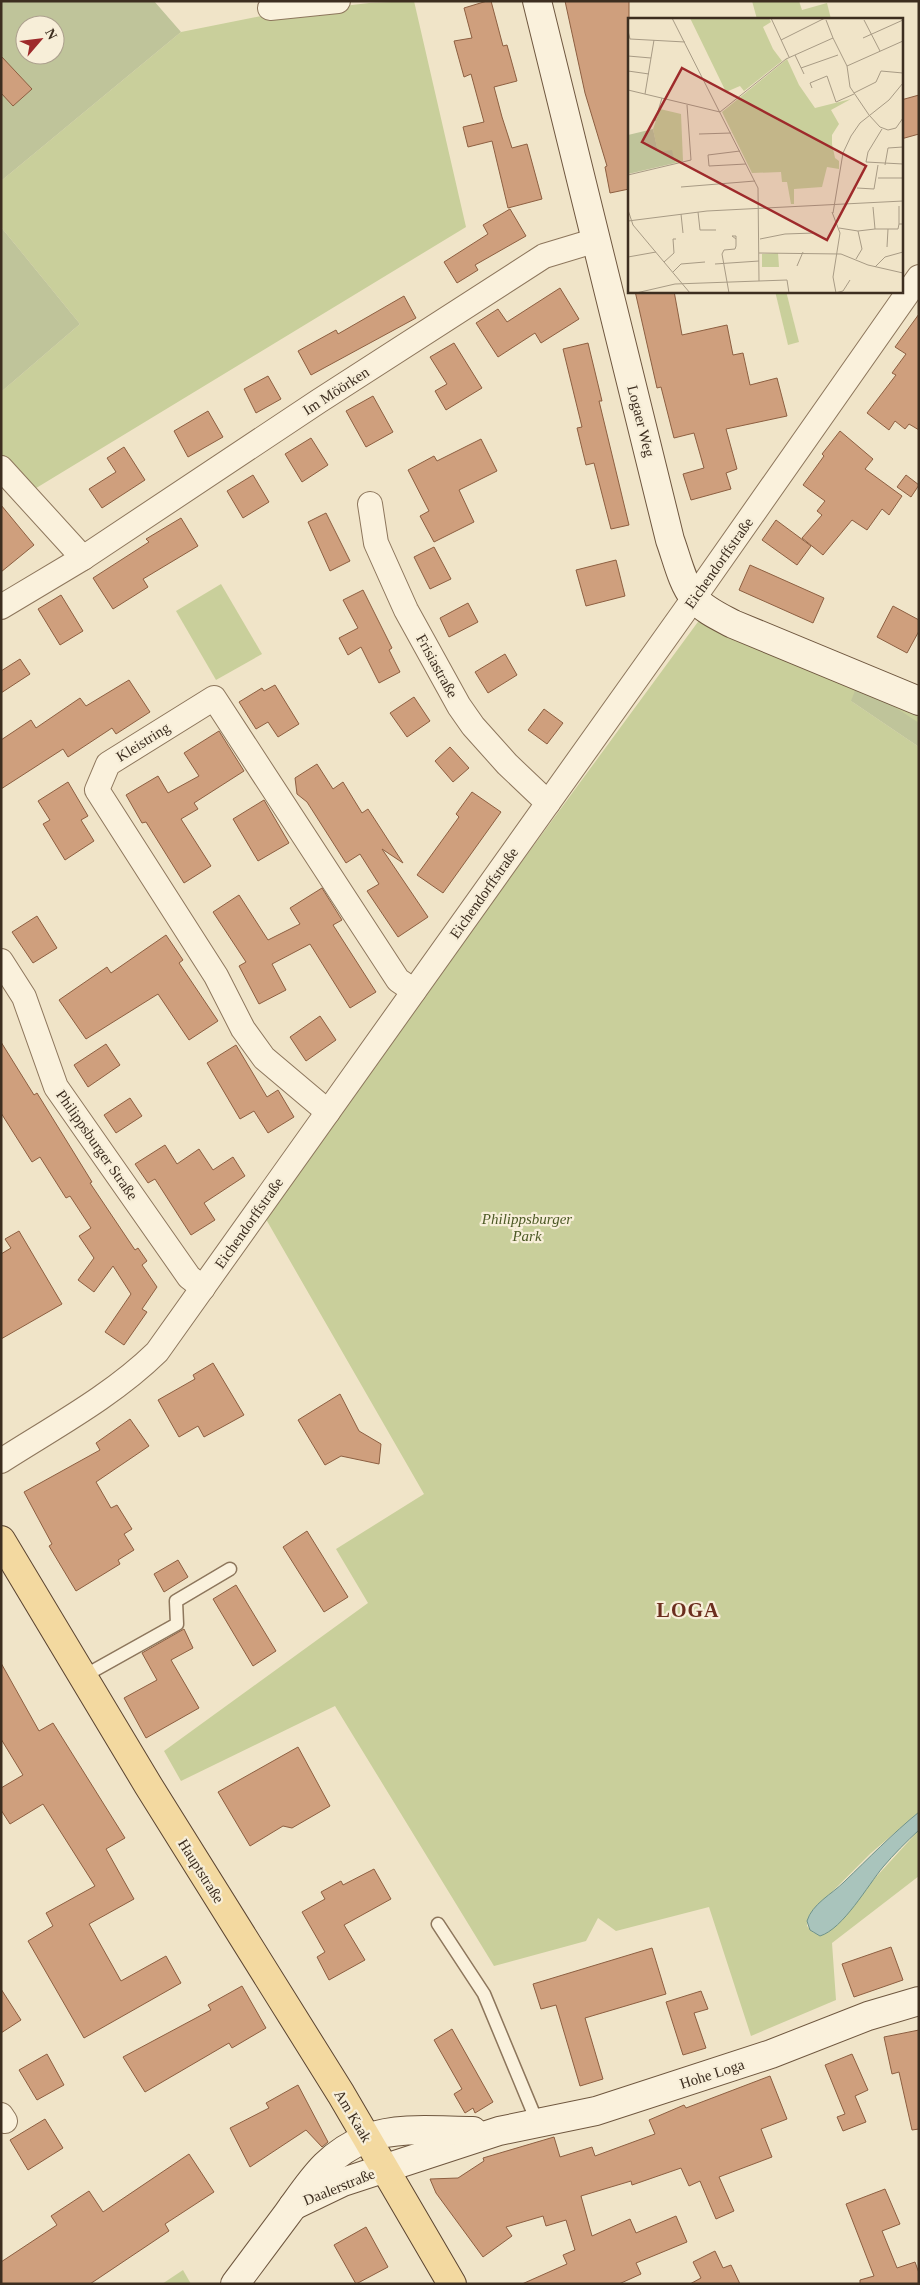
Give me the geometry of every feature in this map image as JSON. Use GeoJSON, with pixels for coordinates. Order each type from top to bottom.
{"type":"FeatureCollection","features":[{"type":"Feature","properties":{"kind":"main road","name":"Hauptstraße"},"geometry":{"type":"LineString","coordinates":[[1,1540],[235,1926],[322,2064]]}},
{"type":"Feature","properties":{"kind":"main road","name":"Am Kaak"},"geometry":{"type":"LineString","coordinates":[[322,2064],[452,2284]]}},
{"type":"Feature","properties":{"kind":"street"},"geometry":{"type":"LineString","coordinates":[[270,8],[338,1]]}},
{"type":"Feature","properties":{"kind":"street","name":"Logaer Weg"},"geometry":{"type":"LineString","coordinates":[[536,1],[597,240],[670,540],[681,572],[694,598],[713,614],[733,624],[919,701]]}},
{"type":"Feature","properties":{"kind":"street","name":"Im Möörken"},"geometry":{"type":"LineString","coordinates":[[1,607],[82,558],[544,256],[597,240]]}},
{"type":"Feature","properties":{"kind":"street","name":"Eichendorffstraße"},"geometry":{"type":"LineString","coordinates":[[1,1461],[110,1390],[144,1365],[157,1352],[694,598],[919,277]]}},
{"type":"Feature","properties":{"kind":"street"},"geometry":{"type":"LineString","coordinates":[[1,468],[82,558]]}},
{"type":"Feature","properties":{"kind":"street","name":"Frisiastraße"},"geometry":{"type":"LineString","coordinates":[[370,504],[376,543],[406,610],[459,706],[507,764],[548,803]]}},
{"type":"Feature","properties":{"kind":"street","name":"Kleistring"},"geometry":{"type":"LineString","coordinates":[[328,1112],[264,1058],[243,1029],[216,976],[97,790],[108,764],[214,698],[398,980],[414,992]]}},
{"type":"Feature","properties":{"kind":"street","name":"Philippsburger Straße"},"geometry":{"type":"LineString","coordinates":[[1,961],[24,997],[56,1087],[188,1277],[203,1288]]}},
{"type":"Feature","properties":{"kind":"street","name":"Hohe Loga"},"geometry":{"type":"LineString","coordinates":[[384,2169],[500,2131],[538,2124],[614,2105],[771,2054],[868,2016],[919,2000]]}},
{"type":"Feature","properties":{"kind":"street","name":"Hohe Loga"},"geometry":{"type":"LineString","coordinates":[[367,2138],[411,2131],[500,2131]]}},
{"type":"Feature","properties":{"kind":"street","name":"Daalerstraße"},"geometry":{"type":"LineString","coordinates":[[236,2284],[310,2181],[330,2159],[367,2138]]}},
{"type":"Feature","properties":{"kind":"street","name":"Daalerstraße"},"geometry":{"type":"LineString","coordinates":[[293,2206],[329,2187],[384,2169]]}},
{"type":"Feature","properties":{"kind":"lane"},"geometry":{"type":"LineString","coordinates":[[84,1676],[177,1624],[176,1601],[230,1569]]}},
{"type":"Feature","properties":{"kind":"lane"},"geometry":{"type":"LineString","coordinates":[[438,1924],[484,1994],[538,2124]]}},
{"type":"Feature","properties":{"kind":"green space"},"geometry":{"type":"Polygon","coordinates":[[[1,1],[154,1],[181,32],[1,181],[1,1]]]}},
{"type":"Feature","properties":{"kind":"green space"},"geometry":{"type":"Polygon","coordinates":[[[414,1],[466,227],[28,493],[1,464],[1,392],[80,324],[1,227],[1,181],[181,32],[266,15],[369,3],[414,1]]]}},
{"type":"Feature","properties":{"kind":"green space"},"geometry":{"type":"Polygon","coordinates":[[[752,1],[799,1],[802,10],[827,3],[831,18],[757,18],[752,1]]]}},
{"type":"Feature","properties":{"kind":"green space"},"geometry":{"type":"Polygon","coordinates":[[[1,227],[80,324],[1,392],[1,227]]]}},
{"type":"Feature","properties":{"kind":"green space"},"geometry":{"type":"Polygon","coordinates":[[[775,292],[786,292],[799,342],[788,345],[775,292]]]}},
{"type":"Feature","properties":{"kind":"green space"},"geometry":{"type":"Polygon","coordinates":[[[221,584],[262,654],[216,680],[176,611],[221,584]]]}},
{"type":"Feature","properties":{"kind":"green space","name":"Philippsburger Park"},"geometry":{"type":"Polygon","coordinates":[[[703,615],[919,706],[919,723],[851,701],[919,747],[919,1812],[871,1853],[809,1915],[807,1926],[814,1933],[865,1889],[919,1830],[919,1876],[832,1943],[836,2000],[751,2036],[709,1907],[616,1931],[598,1918],[586,1941],[494,1966],[335,1706],[181,1781],[164,1751],[368,1603],[336,1549],[424,1494],[263,1214],[703,615]]]}},
{"type":"Feature","properties":{"kind":"green space"},"geometry":{"type":"Polygon","coordinates":[[[858,683],[919,723],[919,747],[851,701],[858,683]]]}},
{"type":"Feature","properties":{"kind":"green space"},"geometry":{"type":"Polygon","coordinates":[[[183,2270],[191,2284],[162,2284],[183,2270]]]}},
{"type":"Feature","properties":{"kind":"water"},"geometry":{"type":"Polygon","coordinates":[[[919,1812],[919,1830],[883,1867],[846,1916],[829,1932],[820,1936],[810,1930],[807,1921],[813,1909],[919,1812]]]}},
{"type":"Feature","properties":{"kind":"building"},"geometry":{"type":"Polygon","coordinates":[[[491,1],[503,46],[507,45],[517,81],[494,87],[502,117],[512,148],[527,144],[542,199],[508,208],[492,141],[468,147],[463,127],[484,122],[471,74],[464,77],[454,41],[472,38],[464,8],[491,1]]]}},
{"type":"Feature","properties":{"kind":"building"},"geometry":{"type":"Polygon","coordinates":[[[565,1],[629,1],[628,189],[610,193],[605,167],[607,166],[585,93],[565,1]]]}},
{"type":"Feature","properties":{"kind":"building"},"geometry":{"type":"Polygon","coordinates":[[[1,56],[32,89],[13,106],[1,93],[1,56]]]}},
{"type":"Feature","properties":{"kind":"building"},"geometry":{"type":"Polygon","coordinates":[[[919,95],[919,134],[902,139],[902,100],[919,95]]]}},
{"type":"Feature","properties":{"kind":"building"},"geometry":{"type":"Polygon","coordinates":[[[510,209],[526,236],[475,265],[478,270],[457,283],[444,262],[488,234],[483,225],[510,209]]]}},
{"type":"Feature","properties":{"kind":"building"},"geometry":{"type":"Polygon","coordinates":[[[560,288],[579,319],[541,343],[535,333],[498,357],[476,323],[498,309],[507,322],[560,288]]]}},
{"type":"Feature","properties":{"kind":"building"},"geometry":{"type":"Polygon","coordinates":[[[635,292],[674,292],[682,335],[727,325],[733,355],[743,353],[750,385],[777,378],[787,416],[726,429],[737,469],[726,473],[731,489],[691,500],[683,474],[704,468],[694,433],[674,438],[661,387],[657,388],[635,292]]]}},
{"type":"Feature","properties":{"kind":"building"},"geometry":{"type":"Polygon","coordinates":[[[404,296],[416,318],[311,375],[298,351],[336,330],[338,334],[404,296]]]}},
{"type":"Feature","properties":{"kind":"building"},"geometry":{"type":"Polygon","coordinates":[[[919,314],[919,430],[909,424],[905,429],[895,421],[889,430],[867,413],[896,375],[892,373],[906,354],[895,347],[919,314]]]}},
{"type":"Feature","properties":{"kind":"building"},"geometry":{"type":"Polygon","coordinates":[[[454,343],[482,388],[446,410],[435,391],[447,384],[430,357],[454,343]]]}},
{"type":"Feature","properties":{"kind":"building"},"geometry":{"type":"Polygon","coordinates":[[[588,343],[602,401],[599,401],[629,525],[611,529],[594,463],[586,465],[577,428],[582,427],[563,349],[588,343]]]}},
{"type":"Feature","properties":{"kind":"building"},"geometry":{"type":"Polygon","coordinates":[[[268,376],[281,399],[256,413],[244,389],[268,376]]]}},
{"type":"Feature","properties":{"kind":"building"},"geometry":{"type":"Polygon","coordinates":[[[373,396],[393,432],[366,447],[346,411],[373,396]]]}},
{"type":"Feature","properties":{"kind":"building"},"geometry":{"type":"Polygon","coordinates":[[[208,411],[223,437],[188,457],[174,431],[208,411]]]}},
{"type":"Feature","properties":{"kind":"building"},"geometry":{"type":"Polygon","coordinates":[[[840,431],[873,459],[865,469],[902,496],[889,515],[882,509],[867,530],[852,520],[823,555],[802,538],[822,515],[817,511],[825,501],[803,485],[824,456],[822,454],[840,431]]]}},
{"type":"Feature","properties":{"kind":"building"},"geometry":{"type":"Polygon","coordinates":[[[311,438],[328,465],[302,482],[285,454],[311,438]]]}},
{"type":"Feature","properties":{"kind":"building"},"geometry":{"type":"Polygon","coordinates":[[[481,439],[497,471],[459,490],[474,522],[434,542],[420,516],[429,511],[408,470],[434,456],[437,461],[481,439]]]}},
{"type":"Feature","properties":{"kind":"building"},"geometry":{"type":"Polygon","coordinates":[[[124,447],[145,480],[102,508],[89,489],[116,472],[107,458],[124,447]]]}},
{"type":"Feature","properties":{"kind":"building"},"geometry":{"type":"Polygon","coordinates":[[[253,475],[269,502],[243,518],[227,491],[253,475]]]}},
{"type":"Feature","properties":{"kind":"building"},"geometry":{"type":"Polygon","coordinates":[[[906,475],[919,485],[911,497],[897,487],[906,475]]]}},
{"type":"Feature","properties":{"kind":"building"},"geometry":{"type":"Polygon","coordinates":[[[1,505],[34,545],[1,572],[1,505]]]}},
{"type":"Feature","properties":{"kind":"building"},"geometry":{"type":"Polygon","coordinates":[[[326,513],[350,561],[330,571],[308,522],[326,513]]]}},
{"type":"Feature","properties":{"kind":"building"},"geometry":{"type":"Polygon","coordinates":[[[181,518],[198,546],[143,579],[148,587],[113,609],[93,578],[149,542],[146,539],[181,518]]]}},
{"type":"Feature","properties":{"kind":"building"},"geometry":{"type":"Polygon","coordinates":[[[776,520],[811,546],[797,565],[762,540],[776,520]]]}},
{"type":"Feature","properties":{"kind":"building"},"geometry":{"type":"Polygon","coordinates":[[[434,547],[451,579],[430,589],[414,557],[434,547]]]}},
{"type":"Feature","properties":{"kind":"building"},"geometry":{"type":"Polygon","coordinates":[[[616,560],[625,596],[586,606],[576,570],[616,560]]]}},
{"type":"Feature","properties":{"kind":"building"},"geometry":{"type":"Polygon","coordinates":[[[750,565],[824,598],[813,623],[739,590],[750,565]]]}},
{"type":"Feature","properties":{"kind":"building"},"geometry":{"type":"Polygon","coordinates":[[[363,590],[392,648],[389,650],[400,672],[379,683],[361,647],[348,655],[339,638],[358,628],[343,600],[363,590]]]}},
{"type":"Feature","properties":{"kind":"building"},"geometry":{"type":"Polygon","coordinates":[[[61,595],[83,631],[60,645],[38,609],[61,595]]]}},
{"type":"Feature","properties":{"kind":"building"},"geometry":{"type":"Polygon","coordinates":[[[468,603],[478,622],[449,637],[440,618],[468,603]]]}},
{"type":"Feature","properties":{"kind":"building"},"geometry":{"type":"Polygon","coordinates":[[[893,606],[919,620],[919,631],[907,653],[877,637],[893,606]]]}},
{"type":"Feature","properties":{"kind":"building"},"geometry":{"type":"Polygon","coordinates":[[[505,654],[517,675],[488,693],[475,672],[505,654]]]}},
{"type":"Feature","properties":{"kind":"building"},"geometry":{"type":"Polygon","coordinates":[[[20,659],[30,674],[1,693],[1,671],[20,659]]]}},
{"type":"Feature","properties":{"kind":"building"},"geometry":{"type":"Polygon","coordinates":[[[129,680],[150,712],[116,734],[112,728],[68,757],[63,749],[1,789],[1,740],[31,720],[36,728],[80,698],[86,706],[129,680]]]}},
{"type":"Feature","properties":{"kind":"building"},"geometry":{"type":"Polygon","coordinates":[[[275,685],[299,724],[278,737],[268,722],[256,729],[239,702],[262,688],[264,691],[275,685]]]}},
{"type":"Feature","properties":{"kind":"building"},"geometry":{"type":"Polygon","coordinates":[[[414,697],[430,721],[407,737],[390,713],[414,697]]]}},
{"type":"Feature","properties":{"kind":"building"},"geometry":{"type":"Polygon","coordinates":[[[544,709],[563,723],[547,744],[528,730],[544,709]]]}},
{"type":"Feature","properties":{"kind":"building"},"geometry":{"type":"Polygon","coordinates":[[[219,731],[244,771],[194,803],[198,809],[181,819],[211,866],[184,883],[146,822],[142,823],[126,795],[158,776],[168,793],[199,776],[184,753],[219,731]]]}},
{"type":"Feature","properties":{"kind":"building"},"geometry":{"type":"Polygon","coordinates":[[[450,747],[469,768],[453,782],[435,761],[450,747]]]}},
{"type":"Feature","properties":{"kind":"building"},"geometry":{"type":"Polygon","coordinates":[[[317,764],[333,789],[343,782],[362,813],[368,809],[403,863],[382,849],[428,917],[398,937],[367,891],[379,884],[360,854],[346,863],[307,802],[297,794],[295,778],[317,764]]]}},
{"type":"Feature","properties":{"kind":"building"},"geometry":{"type":"Polygon","coordinates":[[[68,782],[88,816],[81,820],[94,841],[65,860],[43,824],[50,820],[38,801],[68,782]]]}},
{"type":"Feature","properties":{"kind":"building"},"geometry":{"type":"Polygon","coordinates":[[[472,792],[501,812],[443,893],[417,875],[459,817],[456,814],[472,792]]]}},
{"type":"Feature","properties":{"kind":"building"},"geometry":{"type":"Polygon","coordinates":[[[264,800],[289,843],[258,861],[233,819],[264,800]]]}},
{"type":"Feature","properties":{"kind":"building"},"geometry":{"type":"Polygon","coordinates":[[[322,888],[342,920],[333,925],[376,992],[350,1008],[310,944],[272,964],[286,990],[259,1004],[239,966],[246,962],[213,912],[239,895],[268,940],[300,924],[290,908],[322,888]]]}},
{"type":"Feature","properties":{"kind":"building"},"geometry":{"type":"Polygon","coordinates":[[[37,916],[57,948],[33,963],[12,932],[37,916]]]}},
{"type":"Feature","properties":{"kind":"building"},"geometry":{"type":"Polygon","coordinates":[[[166,935],[183,960],[179,963],[218,1021],[189,1040],[158,994],[86,1039],[59,1000],[107,967],[111,973],[166,935]]]}},
{"type":"Feature","properties":{"kind":"building"},"geometry":{"type":"Polygon","coordinates":[[[320,1016],[336,1040],[306,1061],[290,1037],[320,1016]]]}},
{"type":"Feature","properties":{"kind":"building"},"geometry":{"type":"Polygon","coordinates":[[[1,1042],[34,1095],[37,1093],[92,1182],[90,1183],[135,1250],[138,1248],[147,1261],[142,1265],[157,1287],[142,1309],[147,1312],[124,1345],[105,1332],[131,1294],[113,1266],[94,1292],[78,1280],[94,1258],[79,1236],[91,1228],[70,1196],[66,1198],[40,1157],[32,1162],[1,1113],[1,1042]]]}},
{"type":"Feature","properties":{"kind":"building"},"geometry":{"type":"Polygon","coordinates":[[[106,1044],[120,1065],[88,1087],[74,1065],[106,1044]]]}},
{"type":"Feature","properties":{"kind":"building"},"geometry":{"type":"Polygon","coordinates":[[[236,1045],[267,1097],[278,1090],[294,1117],[268,1133],[254,1111],[240,1119],[207,1063],[236,1045]]]}},
{"type":"Feature","properties":{"kind":"building"},"geometry":{"type":"Polygon","coordinates":[[[130,1098],[142,1116],[116,1133],[104,1115],[130,1098]]]}},
{"type":"Feature","properties":{"kind":"building"},"geometry":{"type":"Polygon","coordinates":[[[165,1145],[177,1164],[199,1149],[213,1170],[233,1157],[245,1176],[204,1203],[215,1220],[191,1235],[155,1179],[148,1183],[135,1164],[165,1145]]]}},
{"type":"Feature","properties":{"kind":"building"},"geometry":{"type":"Polygon","coordinates":[[[19,1231],[62,1304],[1,1339],[1,1254],[11,1248],[5,1239],[19,1231]]]}},
{"type":"Feature","properties":{"kind":"building"},"geometry":{"type":"Polygon","coordinates":[[[213,1363],[244,1415],[204,1437],[198,1426],[179,1437],[158,1400],[195,1379],[193,1375],[213,1363]]]}},
{"type":"Feature","properties":{"kind":"building"},"geometry":{"type":"Polygon","coordinates":[[[340,1394],[359,1431],[381,1444],[379,1464],[341,1456],[325,1465],[298,1420],[340,1394]]]}},
{"type":"Feature","properties":{"kind":"building"},"geometry":{"type":"Polygon","coordinates":[[[130,1419],[149,1446],[96,1482],[111,1508],[117,1505],[132,1529],[124,1534],[134,1550],[118,1560],[120,1564],[76,1591],[49,1546],[52,1544],[24,1492],[100,1450],[96,1443],[130,1419]]]}},
{"type":"Feature","properties":{"kind":"building"},"geometry":{"type":"Polygon","coordinates":[[[307,1531],[348,1597],[324,1612],[283,1547],[307,1531]]]}},
{"type":"Feature","properties":{"kind":"building"},"geometry":{"type":"Polygon","coordinates":[[[178,1560],[188,1577],[164,1592],[154,1574],[178,1560]]]}},
{"type":"Feature","properties":{"kind":"building"},"geometry":{"type":"Polygon","coordinates":[[[236,1585],[276,1651],[253,1666],[213,1599],[236,1585]]]}},
{"type":"Feature","properties":{"kind":"building"},"geometry":{"type":"Polygon","coordinates":[[[184,1629],[193,1648],[171,1660],[199,1708],[146,1738],[124,1698],[157,1680],[142,1653],[184,1629]]]}},
{"type":"Feature","properties":{"kind":"building"},"geometry":{"type":"Polygon","coordinates":[[[1,1663],[39,1731],[53,1723],[125,1838],[106,1849],[134,1899],[89,1924],[121,1981],[166,1956],[181,1983],[84,2038],[28,1941],[53,1926],[46,1913],[95,1886],[43,1804],[10,1824],[1,1810],[1,1788],[23,1775],[1,1739],[1,1663]]]}},
{"type":"Feature","properties":{"kind":"building"},"geometry":{"type":"Polygon","coordinates":[[[298,1747],[330,1806],[292,1828],[283,1826],[250,1846],[218,1792],[298,1747]]]}},
{"type":"Feature","properties":{"kind":"building"},"geometry":{"type":"Polygon","coordinates":[[[374,1869],[391,1899],[344,1925],[365,1960],[329,1980],[317,1957],[325,1952],[302,1912],[325,1899],[321,1892],[341,1881],[343,1885],[374,1869]]]}},
{"type":"Feature","properties":{"kind":"building"},"geometry":{"type":"Polygon","coordinates":[[[891,1947],[903,1980],[854,1997],[842,1964],[891,1947]]]}},
{"type":"Feature","properties":{"kind":"building"},"geometry":{"type":"Polygon","coordinates":[[[652,1948],[666,1994],[585,2018],[603,2079],[580,2086],[556,2005],[541,2009],[533,1984],[652,1948]]]}},
{"type":"Feature","properties":{"kind":"building"},"geometry":{"type":"Polygon","coordinates":[[[242,1986],[266,2028],[232,2048],[229,2043],[145,2092],[123,2057],[211,2010],[208,2005],[242,1986]]]}},
{"type":"Feature","properties":{"kind":"building"},"geometry":{"type":"Polygon","coordinates":[[[1,1989],[21,2020],[1,2033],[1,1989]]]}},
{"type":"Feature","properties":{"kind":"building"},"geometry":{"type":"Polygon","coordinates":[[[701,1991],[708,2009],[694,2013],[706,2048],[683,2055],[666,2002],[701,1991]]]}},
{"type":"Feature","properties":{"kind":"building"},"geometry":{"type":"Polygon","coordinates":[[[452,2029],[493,2102],[475,2113],[473,2108],[465,2113],[454,2094],[462,2089],[434,2040],[452,2029]]]}},
{"type":"Feature","properties":{"kind":"building"},"geometry":{"type":"Polygon","coordinates":[[[919,2030],[919,2129],[912,2130],[899,2072],[892,2074],[884,2037],[919,2030]]]}},
{"type":"Feature","properties":{"kind":"building"},"geometry":{"type":"Polygon","coordinates":[[[47,2054],[64,2085],[37,2100],[19,2070],[47,2054]]]}},
{"type":"Feature","properties":{"kind":"building"},"geometry":{"type":"Polygon","coordinates":[[[852,2054],[868,2090],[855,2096],[866,2122],[843,2131],[837,2117],[845,2114],[825,2065],[852,2054]]]}},
{"type":"Feature","properties":{"kind":"building"},"geometry":{"type":"Polygon","coordinates":[[[770,2076],[787,2119],[761,2129],[772,2157],[719,2177],[734,2211],[716,2219],[700,2181],[689,2186],[681,2168],[632,2185],[631,2181],[581,2196],[592,2236],[630,2219],[636,2233],[676,2216],[687,2242],[636,2263],[641,2274],[619,2284],[522,2284],[567,2264],[563,2255],[575,2250],[566,2220],[546,2226],[543,2216],[506,2227],[512,2236],[483,2257],[436,2193],[430,2179],[458,2178],[484,2161],[483,2158],[554,2137],[560,2157],[592,2147],[595,2156],[655,2134],[649,2120],[684,2105],[686,2108],[770,2076]]]}},
{"type":"Feature","properties":{"kind":"building"},"geometry":{"type":"Polygon","coordinates":[[[298,2085],[328,2142],[322,2147],[306,2130],[250,2167],[230,2128],[269,2108],[266,2103],[298,2085]]]}},
{"type":"Feature","properties":{"kind":"building"},"geometry":{"type":"Polygon","coordinates":[[[45,2119],[63,2148],[28,2170],[10,2140],[45,2119]]]}},
{"type":"Feature","properties":{"kind":"building"},"geometry":{"type":"Polygon","coordinates":[[[189,2154],[214,2192],[165,2224],[169,2231],[90,2284],[1,2284],[1,2262],[57,2225],[51,2216],[89,2191],[103,2212],[189,2154]]]}},
{"type":"Feature","properties":{"kind":"building"},"geometry":{"type":"Polygon","coordinates":[[[885,2189],[900,2224],[882,2231],[897,2268],[915,2262],[919,2273],[919,2284],[860,2284],[860,2280],[874,2276],[846,2204],[885,2189]]]}},
{"type":"Feature","properties":{"kind":"building"},"geometry":{"type":"Polygon","coordinates":[[[366,2227],[388,2267],[356,2284],[334,2245],[366,2227]]]}},
{"type":"Feature","properties":{"kind":"building"},"geometry":{"type":"Polygon","coordinates":[[[715,2251],[723,2268],[731,2265],[740,2284],[690,2284],[701,2278],[693,2262],[715,2251]]]}},
{"type":"Feature","properties":{"kind":"district","name":"LOGA"},"geometry":{"type":"Point","coordinates":[688,1610]}}]}
